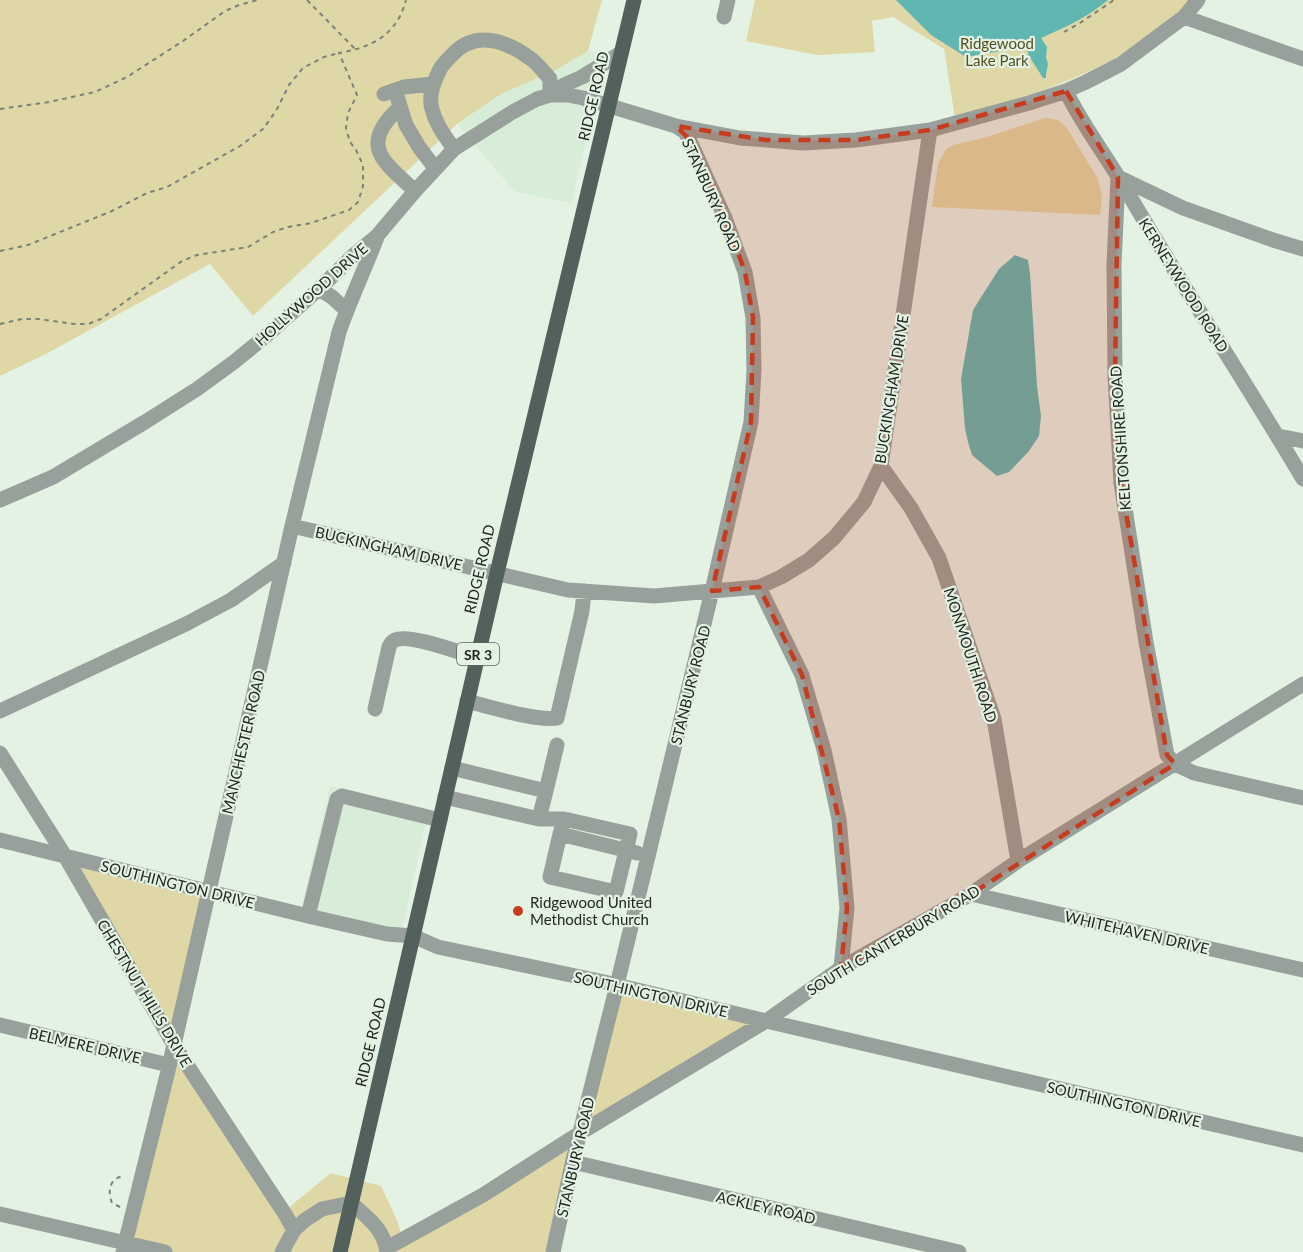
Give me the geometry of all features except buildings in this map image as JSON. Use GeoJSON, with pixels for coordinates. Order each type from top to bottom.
{"type":"FeatureCollection","features":[{"type":"Feature","properties":{"kind":"main road","name":"RIDGE ROAD"},"geometry":{"type":"LineString","coordinates":[[340,1252],[477,658],[634,0]]}},
{"type":"Feature","properties":{"kind":"street"},"geometry":{"type":"LineString","coordinates":[[724,17],[728,0]]}},
{"type":"Feature","properties":{"kind":"street","name":"HOLLYWOOD DRIVE"},"geometry":{"type":"LineString","coordinates":[[0,500],[53,477],[197,389],[259,341],[377,236],[435,168],[454,150],[537,99],[550,95],[568,95],[676,126],[740,138],[802,143],[856,140],[930,130],[1066,91],[1121,64],[1184,17],[1198,0]]}},
{"type":"Feature","properties":{"kind":"street"},"geometry":{"type":"LineString","coordinates":[[1184,17],[1303,59]]}},
{"type":"Feature","properties":{"kind":"street"},"geometry":{"type":"LineString","coordinates":[[454,150],[436,122],[431,99],[433,84],[442,65],[466,43],[488,40],[513,47],[532,60],[550,79],[550,95]]}},
{"type":"Feature","properties":{"kind":"street"},"geometry":{"type":"LineString","coordinates":[[550,95],[621,53]]}},
{"type":"Feature","properties":{"kind":"street"},"geometry":{"type":"LineString","coordinates":[[433,84],[404,87],[389,92],[419,147],[435,168]]}},
{"type":"Feature","properties":{"kind":"street","name":"KERNEYWOOD ROAD"},"geometry":{"type":"LineString","coordinates":[[1066,91],[1303,479]]}},
{"type":"Feature","properties":{"kind":"street"},"geometry":{"type":"LineString","coordinates":[[399,108],[384,125],[377,146],[384,161],[415,191]]}},
{"type":"Feature","properties":{"kind":"street","name":"STANBURY ROAD"},"geometry":{"type":"LineString","coordinates":[[553,1252],[751,422],[754,370],[753,318],[745,272],[725,218],[689,139],[685,132],[676,126]]}},
{"type":"Feature","properties":{"kind":"street","name":"BUCKINGHAM DRIVE"},"geometry":{"type":"LineString","coordinates":[[292,526],[568,590],[654,597],[759,588],[809,560],[834,538],[864,502],[881,466],[930,130]]}},
{"type":"Feature","properties":{"kind":"street"},"geometry":{"type":"LineString","coordinates":[[1118,177],[1183,208],[1303,249]]}},
{"type":"Feature","properties":{"kind":"street","name":"KELTONSHIRE ROAD"},"geometry":{"type":"LineString","coordinates":[[1118,177],[1114,265],[1115,376],[1121,483],[1146,642],[1167,755],[1175,765]]}},
{"type":"Feature","properties":{"kind":"street","name":"MANCHESTER ROAD"},"geometry":{"type":"LineString","coordinates":[[124,1247],[174,1045],[292,526],[339,332],[377,236]]}},
{"type":"Feature","properties":{"kind":"street"},"geometry":{"type":"LineString","coordinates":[[319,289],[346,310]]}},
{"type":"Feature","properties":{"kind":"street"},"geometry":{"type":"LineString","coordinates":[[1278,436],[1303,441]]}},
{"type":"Feature","properties":{"kind":"street","name":"MONMOUTH ROAD"},"geometry":{"type":"LineString","coordinates":[[881,466],[911,508],[939,558],[994,720],[1018,861]]}},
{"type":"Feature","properties":{"kind":"street"},"geometry":{"type":"LineString","coordinates":[[0,711],[186,624],[231,600],[284,563]]}},
{"type":"Feature","properties":{"kind":"street"},"geometry":{"type":"LineString","coordinates":[[759,588],[802,675],[824,750],[839,819],[847,908],[841,968]]}},
{"type":"Feature","properties":{"kind":"street"},"geometry":{"type":"LineString","coordinates":[[467,701],[547,719],[557,718],[582,611],[584,591]]}},
{"type":"Feature","properties":{"kind":"street"},"geometry":{"type":"LineString","coordinates":[[375,709],[389,647],[396,639],[426,643],[477,658]]}},
{"type":"Feature","properties":{"kind":"street","name":"SOUTH CANTERBURY ROAD"},"geometry":{"type":"LineString","coordinates":[[387,1250],[483,1195],[580,1133],[766,1021],[841,968],[971,894],[1018,861],[1303,684]]}},
{"type":"Feature","properties":{"kind":"street"},"geometry":{"type":"LineString","coordinates":[[539,819],[557,745]]}},
{"type":"Feature","properties":{"kind":"street","name":"CHESTNUT HILLS DRIVE"},"geometry":{"type":"LineString","coordinates":[[0,753],[65,856],[174,1045],[294,1230]]}},
{"type":"Feature","properties":{"kind":"street"},"geometry":{"type":"LineString","coordinates":[[1175,765],[1194,773],[1303,798]]}},
{"type":"Feature","properties":{"kind":"street"},"geometry":{"type":"LineString","coordinates":[[452,768],[546,791]]}},
{"type":"Feature","properties":{"kind":"street"},"geometry":{"type":"LineString","coordinates":[[308,916],[337,799],[342,796],[440,820]]}},
{"type":"Feature","properties":{"kind":"street"},"geometry":{"type":"LineString","coordinates":[[445,797],[539,819],[564,819],[630,834],[616,891],[550,877],[564,819]]}},
{"type":"Feature","properties":{"kind":"street"},"geometry":{"type":"LineString","coordinates":[[560,834],[648,856]]}},
{"type":"Feature","properties":{"kind":"street","name":"SOUTHINGTON DRIVE"},"geometry":{"type":"LineString","coordinates":[[0,840],[308,916],[387,934],[413,936],[438,946],[617,985],[1303,1145]]}},
{"type":"Feature","properties":{"kind":"street","name":"WHITEHAVEN DRIVE"},"geometry":{"type":"LineString","coordinates":[[971,894],[1303,970]]}},
{"type":"Feature","properties":{"kind":"street","name":"BELMERE DRIVE"},"geometry":{"type":"LineString","coordinates":[[0,1025],[169,1065]]}},
{"type":"Feature","properties":{"kind":"street","name":"ACKLEY ROAD"},"geometry":{"type":"LineString","coordinates":[[573,1162],[958,1252]]}},
{"type":"Feature","properties":{"kind":"street"},"geometry":{"type":"LineString","coordinates":[[282,1252],[294,1230],[305,1220],[322,1209],[351,1203],[381,1232],[387,1250]]}},
{"type":"Feature","properties":{"kind":"street"},"geometry":{"type":"LineString","coordinates":[[0,1214],[124,1247],[165,1252]]}},
{"type":"Feature","properties":{"kind":"path"},"geometry":{"type":"LineString","coordinates":[[0,109],[95,92],[127,77],[225,11],[258,0]]}},
{"type":"Feature","properties":{"kind":"path"},"geometry":{"type":"LineString","coordinates":[[306,0],[356,50]]}},
{"type":"Feature","properties":{"kind":"path"},"geometry":{"type":"LineString","coordinates":[[0,251],[28,245],[112,211],[147,193],[166,187],[231,152],[263,129],[276,111],[289,85],[303,68],[324,57],[369,46],[383,36],[399,19],[406,0]]}},
{"type":"Feature","properties":{"kind":"path"},"geometry":{"type":"LineString","coordinates":[[1064,32],[1080,24],[1114,0]]}},
{"type":"Feature","properties":{"kind":"path"},"geometry":{"type":"LineString","coordinates":[[0,324],[21,319],[39,319],[88,324],[101,319],[182,261],[197,255],[248,247],[280,229],[311,223],[349,210],[358,202],[363,186],[363,165],[350,142],[346,128],[348,113],[357,95],[339,53]]}},
{"type":"Feature","properties":{"kind":"path"},"geometry":{"type":"LineString","coordinates":[[120,1207],[112,1203],[110,1187],[118,1177],[125,1176]]}},
{"type":"Feature","properties":{"kind":"highlighted area"},"geometry":{"type":"Polygon","coordinates":[[[1066,91],[1118,177],[1115,376],[1121,483],[1167,755],[1175,764],[971,894],[841,968],[847,908],[839,819],[802,675],[759,587],[712,591],[751,422],[753,318],[745,272],[725,218],[689,139],[676,126],[766,140],[856,140],[930,130],[1066,91]]]}},
{"type":"Feature","properties":{"kind":"shaded area"},"geometry":{"type":"Polygon","coordinates":[[[588,51],[606,51],[572,203],[515,192],[457,124],[501,94],[558,69],[588,51]]]}},
{"type":"Feature","properties":{"kind":"shaded area"},"geometry":{"type":"Polygon","coordinates":[[[330,786],[429,809],[400,940],[299,916],[330,786]]]}},
{"type":"Feature","properties":{"kind":"green space"},"geometry":{"type":"Polygon","coordinates":[[[0,0],[602,0],[588,51],[558,69],[501,94],[457,124],[253,316],[210,264],[46,354],[0,376],[0,0]]]}},
{"type":"Feature","properties":{"kind":"green space","name":"Ridgewood Lake Park"},"geometry":{"type":"Polygon","coordinates":[[[755,0],[1190,0],[1140,43],[1082,75],[955,118],[944,49],[893,17],[872,21],[875,52],[817,55],[746,41],[755,0]]]}},
{"type":"Feature","properties":{"kind":"green space"},"geometry":{"type":"Polygon","coordinates":[[[1045,118],[1058,120],[1067,128],[1098,179],[1102,197],[1100,215],[932,207],[938,164],[946,149],[1045,118]]]}},
{"type":"Feature","properties":{"kind":"green space"},"geometry":{"type":"Polygon","coordinates":[[[65,856],[208,892],[174,1045],[65,856]]]}},
{"type":"Feature","properties":{"kind":"green space"},"geometry":{"type":"Polygon","coordinates":[[[617,985],[766,1021],[580,1133],[617,985]]]}},
{"type":"Feature","properties":{"kind":"green space"},"geometry":{"type":"Polygon","coordinates":[[[174,1045],[285,1213],[331,1173],[381,1186],[403,1239],[580,1133],[553,1252],[123,1252],[174,1045]]]}},
{"type":"Feature","properties":{"kind":"water"},"geometry":{"type":"Polygon","coordinates":[[[896,0],[1108,0],[1084,17],[1041,38],[1047,47],[1048,64],[1046,78],[1043,78],[1025,45],[966,57],[931,35],[896,0]]]}},
{"type":"Feature","properties":{"kind":"water"},"geometry":{"type":"Polygon","coordinates":[[[1015,255],[1028,260],[1041,416],[1039,436],[1029,451],[1009,472],[997,476],[972,455],[965,428],[961,379],[973,310],[999,269],[1015,255]]]}},
{"type":"Feature","properties":{"kind":"place","name":"Ridgewood United Methodist Church"},"geometry":{"type":"Point","coordinates":[518,911]}}]}
